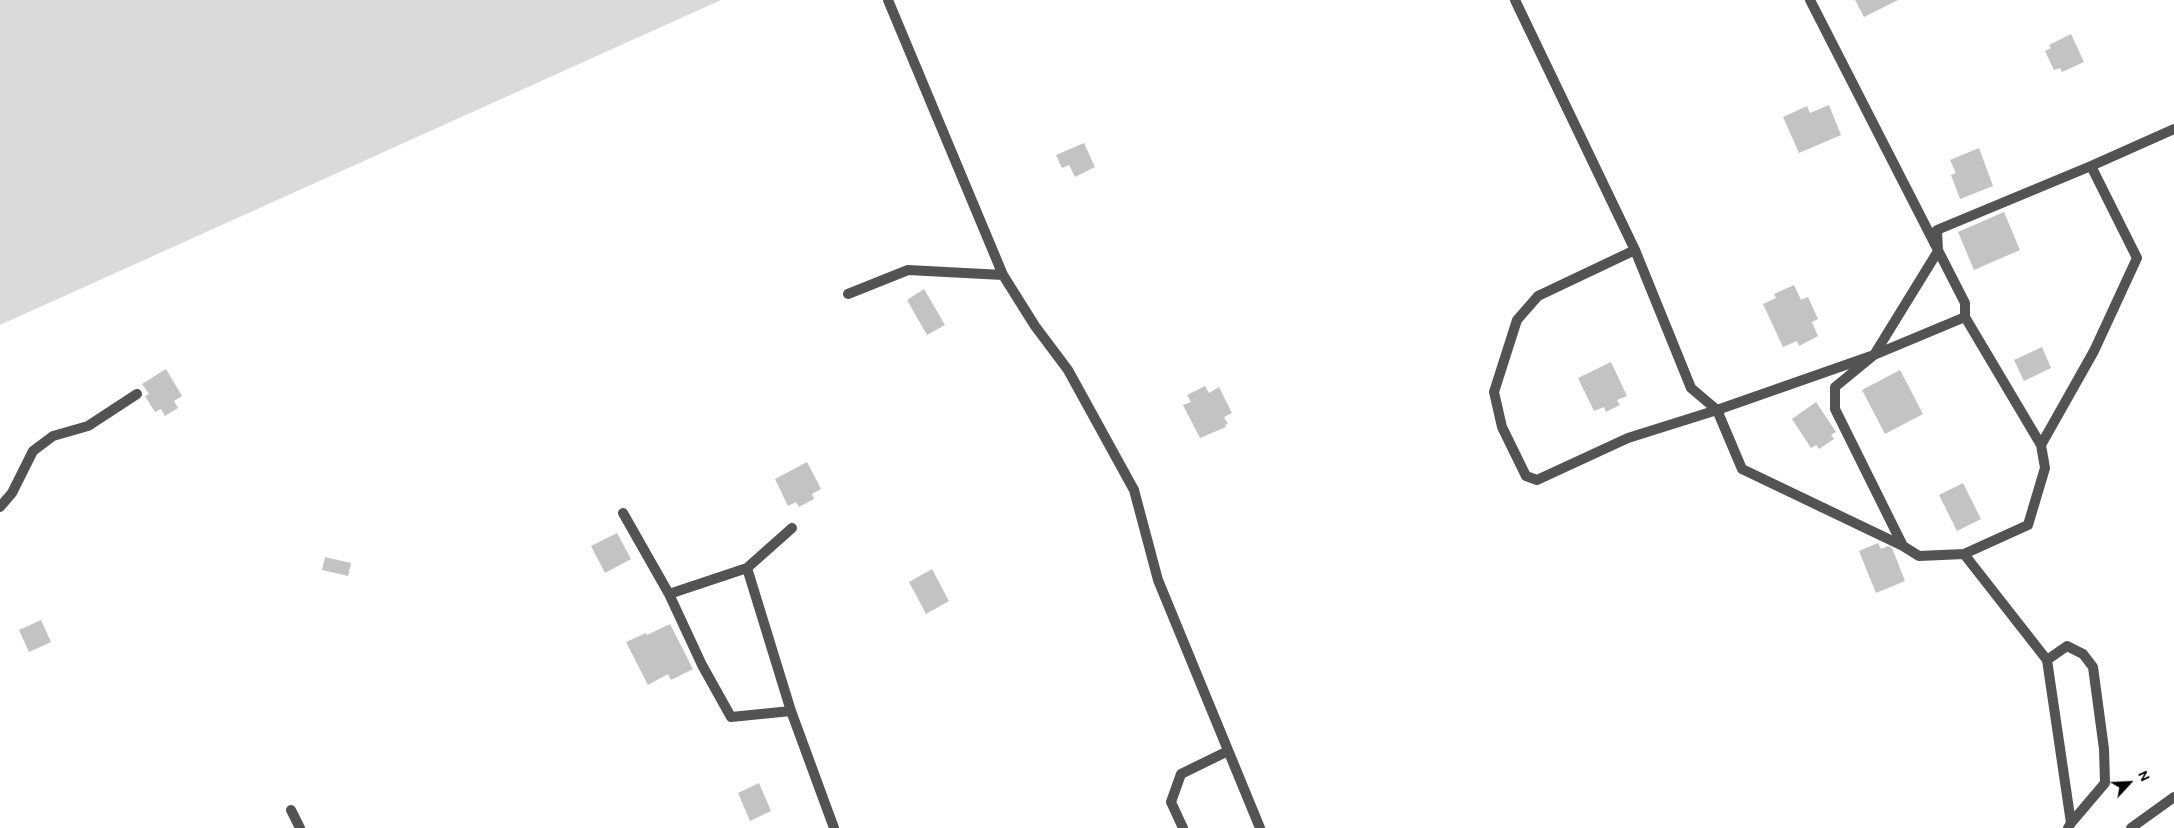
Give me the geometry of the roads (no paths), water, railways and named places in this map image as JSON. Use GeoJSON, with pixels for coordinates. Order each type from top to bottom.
{"type":"FeatureCollection","features":[{"type":"Feature","properties":{"kind":"street"},"geometry":{"type":"LineString","coordinates":[[888,0],[1003,275],[1035,326],[1068,370],[1134,490],[1158,580],[1260,828]]}},
{"type":"Feature","properties":{"kind":"street"},"geometry":{"type":"LineString","coordinates":[[1515,0],[1635,250],[1691,388],[1717,410],[1742,469],[1903,546],[1919,556],[1964,554],[2028,525],[2045,468],[2041,445],[1965,317],[1965,303],[1810,0]]}},
{"type":"Feature","properties":{"kind":"street"},"geometry":{"type":"LineString","coordinates":[[1903,546],[1835,409],[1835,387],[1874,355],[1938,251],[1937,230],[2174,129]]}},
{"type":"Feature","properties":{"kind":"street"},"geometry":{"type":"LineString","coordinates":[[2041,445],[2094,351],[2137,258],[2091,166]]}},
{"type":"Feature","properties":{"kind":"street"},"geometry":{"type":"LineString","coordinates":[[1635,250],[1538,296],[1517,320],[1494,392],[1502,426],[1526,476],[1537,480],[1628,438],[1717,410],[1874,355],[1965,317]]}},
{"type":"Feature","properties":{"kind":"street"},"geometry":{"type":"LineString","coordinates":[[848,294],[908,270],[1003,275]]}},
{"type":"Feature","properties":{"kind":"street"},"geometry":{"type":"LineString","coordinates":[[0,507],[12,493],[32,451],[53,436],[88,426],[137,394]]}},
{"type":"Feature","properties":{"kind":"street"},"geometry":{"type":"LineString","coordinates":[[622,513],[670,594],[702,665],[731,717],[791,711]]}},
{"type":"Feature","properties":{"kind":"street"},"geometry":{"type":"LineString","coordinates":[[670,594],[747,568],[792,528]]}},
{"type":"Feature","properties":{"kind":"street"},"geometry":{"type":"LineString","coordinates":[[1964,554],[2047,660],[2070,826]]}},
{"type":"Feature","properties":{"kind":"street"},"geometry":{"type":"LineString","coordinates":[[747,568],[791,711],[834,828]]}},
{"type":"Feature","properties":{"kind":"street"},"geometry":{"type":"LineString","coordinates":[[2047,660],[2067,646],[2083,654],[2093,667],[2104,749],[2105,783],[2070,826]]}},
{"type":"Feature","properties":{"kind":"street"},"geometry":{"type":"LineString","coordinates":[[1183,828],[1171,802],[1181,774],[1228,751]]}},
{"type":"Feature","properties":{"kind":"street"},"geometry":{"type":"LineString","coordinates":[[2132,828],[2174,797]]}},
{"type":"Feature","properties":{"kind":"street"},"geometry":{"type":"LineString","coordinates":[[291,810],[300,828]]}}]}
